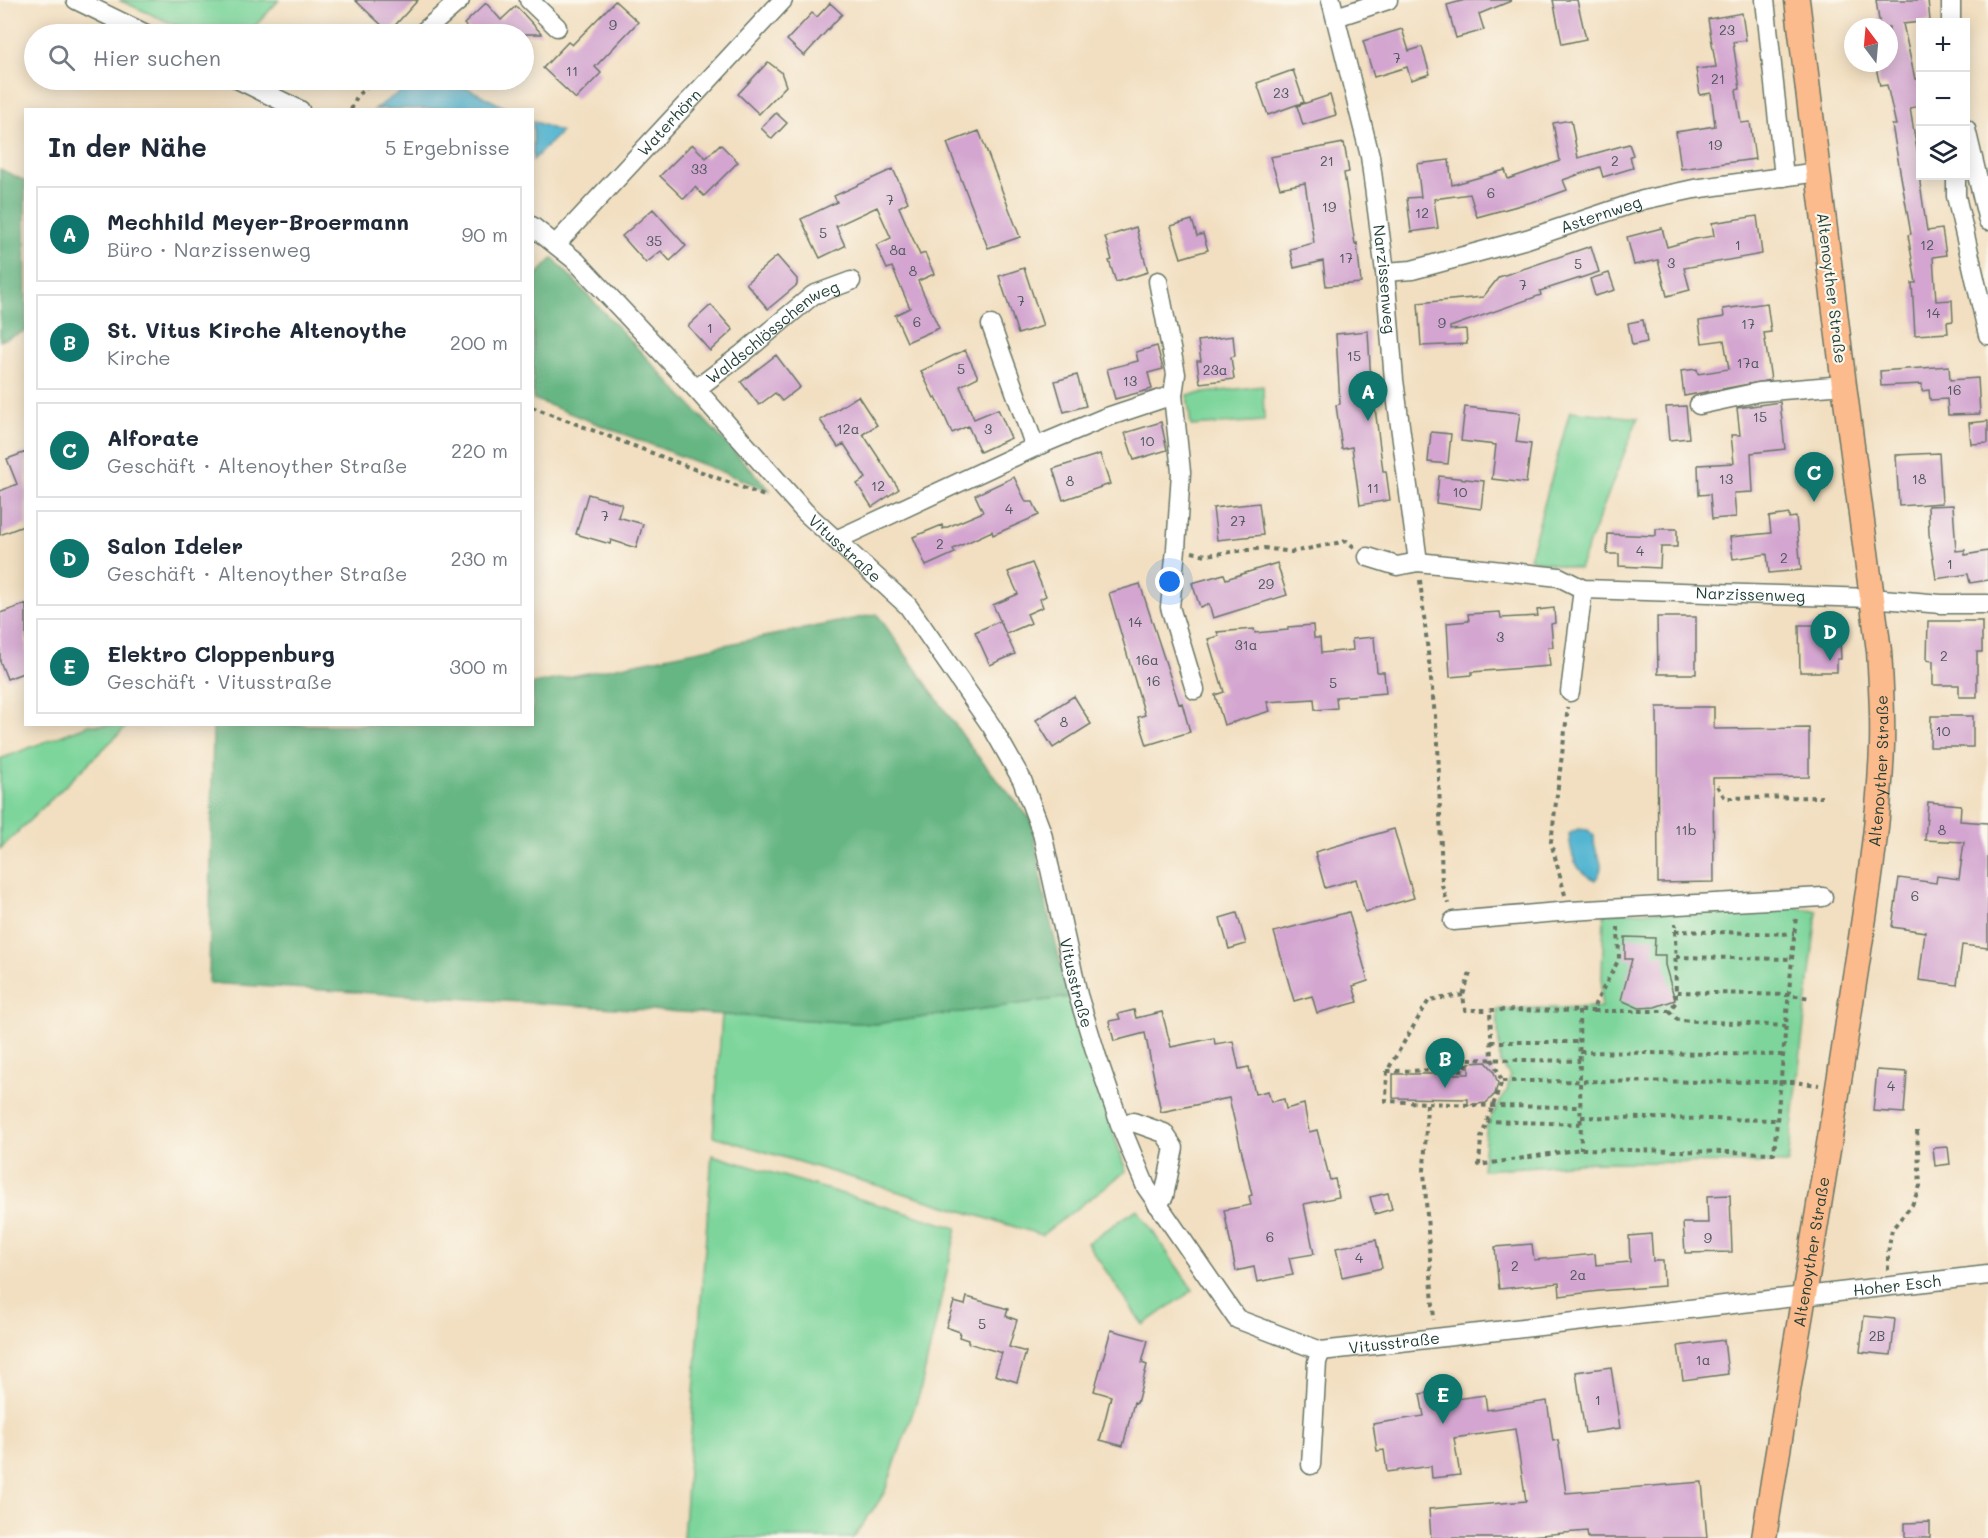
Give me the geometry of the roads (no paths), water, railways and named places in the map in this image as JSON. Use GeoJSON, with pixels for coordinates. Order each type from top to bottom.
{"type":"FeatureCollection","features":[{"type":"Feature","properties":{"kind":"main road","name":"Altenoyther Straße"},"geometry":{"type":"LineString","coordinates":[[1764,1538],[1866,902],[1882,758],[1879,651],[1797,0]]}},
{"type":"Feature","properties":{"kind":"street"},"geometry":{"type":"LineString","coordinates":[[76,0],[125,24]]}},
{"type":"Feature","properties":{"kind":"street"},"geometry":{"type":"LineString","coordinates":[[432,24],[460,0]]}},
{"type":"Feature","properties":{"kind":"street"},"geometry":{"type":"LineString","coordinates":[[529,0],[557,27]]}},
{"type":"Feature","properties":{"kind":"street","name":"Waterhörn"},"geometry":{"type":"LineString","coordinates":[[555,244],[783,0]]}},
{"type":"Feature","properties":{"kind":"street"},"geometry":{"type":"LineString","coordinates":[[1333,8],[1388,0]]}},
{"type":"Feature","properties":{"kind":"street"},"geometry":{"type":"LineString","coordinates":[[1766,0],[1784,177]]}},
{"type":"Feature","properties":{"kind":"street"},"geometry":{"type":"LineString","coordinates":[[1951,18],[1952,0]]}},
{"type":"Feature","properties":{"kind":"street","name":"Narzissenweg"},"geometry":{"type":"LineString","coordinates":[[1333,8],[1370,156],[1385,272],[1394,380],[1418,562]]}},
{"type":"Feature","properties":{"kind":"street"},"geometry":{"type":"LineString","coordinates":[[259,90],[296,108]]}},
{"type":"Feature","properties":{"kind":"street"},"geometry":{"type":"LineString","coordinates":[[1970,149],[1988,221]]}},
{"type":"Feature","properties":{"kind":"street","name":"Asternweg"},"geometry":{"type":"LineString","coordinates":[[1385,272],[1412,270],[1515,242],[1643,200],[1694,189],[1818,172]]}},
{"type":"Feature","properties":{"kind":"street"},"geometry":{"type":"LineString","coordinates":[[1956,180],[1956,196],[1988,335]]}},
{"type":"Feature","properties":{"kind":"street","name":"Vitusstraße"},"geometry":{"type":"LineString","coordinates":[[534,228],[576,261],[696,389],[804,512],[908,606],[992,728],[1022,780],[1042,833],[1078,995],[1121,1127],[1146,1187],[1237,1318],[1321,1351],[1804,1295]]}},
{"type":"Feature","properties":{"kind":"street"},"geometry":{"type":"LineString","coordinates":[[1158,281],[1176,374],[1173,395],[1181,472],[1170,607],[1194,690]]}},
{"type":"Feature","properties":{"kind":"street","name":"Waldschlösschenweg"},"geometry":{"type":"LineString","coordinates":[[696,389],[813,295],[851,282]]}},
{"type":"Feature","properties":{"kind":"street"},"geometry":{"type":"LineString","coordinates":[[991,326],[1035,447]]}},
{"type":"Feature","properties":{"kind":"street"},"geometry":{"type":"LineString","coordinates":[[1699,405],[1759,392],[1844,385]]}},
{"type":"Feature","properties":{"kind":"street"},"geometry":{"type":"LineString","coordinates":[[836,540],[1035,447],[1104,418],[1173,395]]}},
{"type":"Feature","properties":{"kind":"street","name":"Narzissenweg"},"geometry":{"type":"LineString","coordinates":[[1368,557],[1398,566],[1418,562],[1559,577],[1582,589],[1988,604]]}},
{"type":"Feature","properties":{"kind":"street"},"geometry":{"type":"LineString","coordinates":[[1570,692],[1582,589]]}},
{"type":"Feature","properties":{"kind":"street"},"geometry":{"type":"LineString","coordinates":[[1453,921],[1570,911],[1823,897]]}},
{"type":"Feature","properties":{"kind":"street"},"geometry":{"type":"LineString","coordinates":[[1121,1127],[1133,1122],[1164,1133],[1174,1148],[1164,1196],[1157,1204]]}},
{"type":"Feature","properties":{"kind":"street","name":"Hoher Esch"},"geometry":{"type":"LineString","coordinates":[[1804,1295],[1988,1275]]}},
{"type":"Feature","properties":{"kind":"street"},"geometry":{"type":"LineString","coordinates":[[1311,1466],[1317,1362],[1321,1351]]}},
{"type":"Feature","properties":{"kind":"water"},"geometry":{"type":"Polygon","coordinates":[[[403,90],[471,90],[506,108],[376,108],[403,90]]]}},
{"type":"Feature","properties":{"kind":"water"},"geometry":{"type":"Polygon","coordinates":[[[534,121],[561,132],[534,159],[534,121]]]}},
{"type":"Feature","properties":{"kind":"water"},"geometry":{"type":"Polygon","coordinates":[[[1578,829],[1588,830],[1594,836],[1595,849],[1601,863],[1595,880],[1582,872],[1573,855],[1569,834],[1578,829]]]}},
{"type":"Feature","properties":{"kind":"place","name":"Mechhild Meyer-Broermann"},"geometry":{"type":"Point","coordinates":[1368,421]}},
{"type":"Feature","properties":{"kind":"place","name":"Alforate"},"geometry":{"type":"Point","coordinates":[1814,502]}},
{"type":"Feature","properties":{"kind":"place","name":"Salon Ideler"},"geometry":{"type":"Point","coordinates":[1830,661]}},
{"type":"Feature","properties":{"kind":"place","name":"St. Vitus Kirche Altenoythe"},"geometry":{"type":"Point","coordinates":[1445,1088]}},
{"type":"Feature","properties":{"kind":"place","name":"Elektro Cloppenburg"},"geometry":{"type":"Point","coordinates":[1443,1424]}}]}
